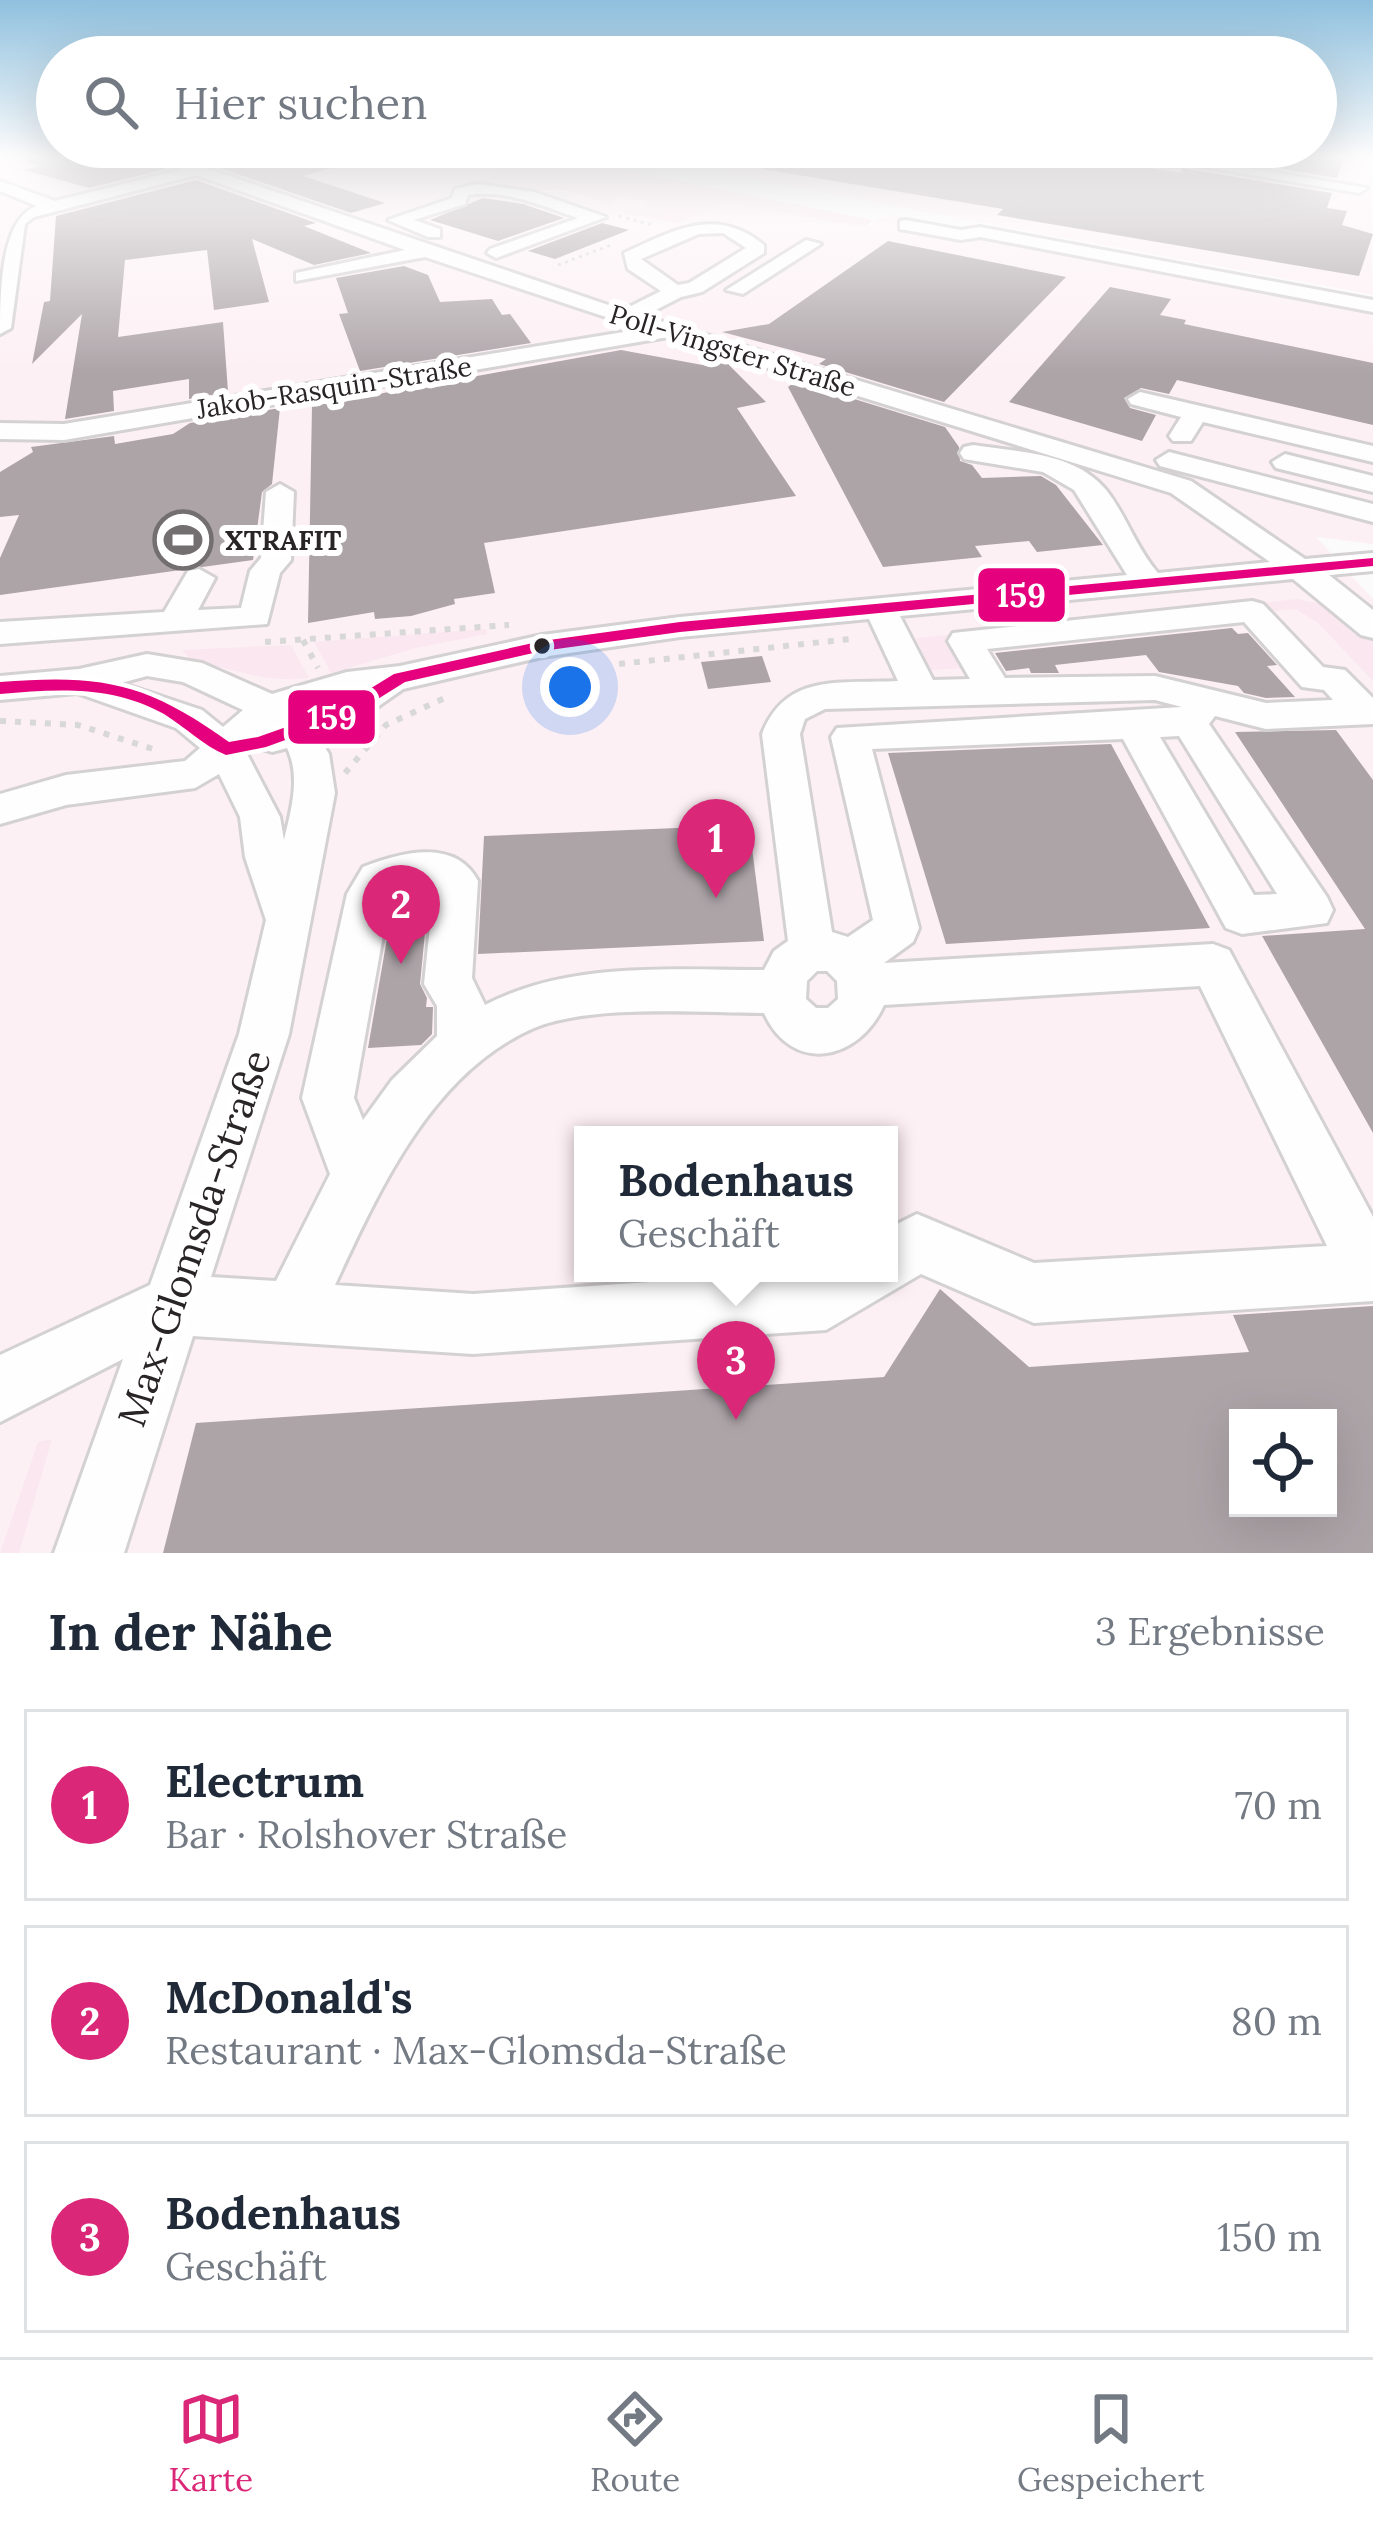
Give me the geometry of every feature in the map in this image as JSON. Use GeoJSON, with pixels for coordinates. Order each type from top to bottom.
{"type":"FeatureCollection","features":[{"type":"Feature","properties":{"kind":"street","name":"Poll-Vingster Straße"},"geometry":{"type":"LineString","coordinates":[[358,227],[424,251],[466,259],[668,330],[1178,447],[1202,499],[1301,569],[1373,628]]}},
{"type":"Feature","properties":{"kind":"street"},"geometry":{"type":"LineString","coordinates":[[420,227],[453,238]]}},
{"type":"Feature","properties":{"kind":"street"},"geometry":{"type":"LineString","coordinates":[[438,280],[436,274],[466,259],[569,227]]}},
{"type":"Feature","properties":{"kind":"street"},"geometry":{"type":"LineString","coordinates":[[675,292],[635,265],[631,256],[702,227]]}},
{"type":"Feature","properties":{"kind":"street"},"geometry":{"type":"LineString","coordinates":[[625,317],[675,292],[695,288],[758,249],[740,230],[730,227]]}},
{"type":"Feature","properties":{"kind":"street"},"geometry":{"type":"LineString","coordinates":[[920,227],[961,235],[980,232],[1373,306]]}},
{"type":"Feature","properties":{"kind":"street"},"geometry":{"type":"LineString","coordinates":[[0,328],[7,241]]}},
{"type":"Feature","properties":{"kind":"street"},"geometry":{"type":"LineString","coordinates":[[717,302],[812,244]]}},
{"type":"Feature","properties":{"kind":"street"},"geometry":{"type":"LineString","coordinates":[[303,277],[424,251]]}},
{"type":"Feature","properties":{"kind":"street"},"geometry":{"type":"LineString","coordinates":[[668,330],[698,314]]}},
{"type":"Feature","properties":{"kind":"street","name":"Jakob-Rasquin-Straße"},"geometry":{"type":"LineString","coordinates":[[0,431],[64,432],[668,330]]}},
{"type":"Feature","properties":{"kind":"street"},"geometry":{"type":"LineString","coordinates":[[1140,399],[1178,447],[1373,513]]}},
{"type":"Feature","properties":{"kind":"street"},"geometry":{"type":"LineString","coordinates":[[1178,447],[1373,454]]}},
{"type":"Feature","properties":{"kind":"street"},"geometry":{"type":"LineString","coordinates":[[1178,447],[1373,484]]}},
{"type":"Feature","properties":{"kind":"street"},"geometry":{"type":"LineString","coordinates":[[973,453],[1050,465],[1084,484],[1096,496],[1126,555],[1151,585]]}},
{"type":"Feature","properties":{"kind":"street"},"geometry":{"type":"LineString","coordinates":[[0,633],[254,617],[265,572],[276,560],[280,492]]}},
{"type":"Feature","properties":{"kind":"street"},"geometry":{"type":"LineString","coordinates":[[0,809],[66,790],[210,762],[282,719],[343,713],[400,678],[584,640],[886,620],[1373,562]]}},
{"type":"Feature","properties":{"kind":"street"},"geometry":{"type":"LineString","coordinates":[[134,679],[161,620],[199,578]]}},
{"type":"Feature","properties":{"kind":"street"},"geometry":{"type":"LineString","coordinates":[[0,607],[139,598],[161,620]]}},
{"type":"Feature","properties":{"kind":"street"},"geometry":{"type":"LineString","coordinates":[[995,692],[965,641],[1252,611],[1314,679],[1334,678],[1368,711]]}},
{"type":"Feature","properties":{"kind":"street"},"geometry":{"type":"LineString","coordinates":[[886,620],[921,692]]}},
{"type":"Feature","properties":{"kind":"street"},"geometry":{"type":"LineString","coordinates":[[0,688],[190,671],[282,719]]}},
{"type":"Feature","properties":{"kind":"street"},"geometry":{"type":"LineString","coordinates":[[134,679],[189,719],[210,762],[260,817],[266,857],[288,920]]}},
{"type":"Feature","properties":{"kind":"street"},"geometry":{"type":"LineString","coordinates":[[779,992],[794,1019],[821,1029],[837,1028],[863,1006],[842,967],[781,734],[789,712],[818,697],[1155,688],[1199,710],[1311,910],[1242,915],[1135,726]]}},
{"type":"Feature","properties":{"kind":"street"},"geometry":{"type":"LineString","coordinates":[[789,712],[850,737],[1135,726],[1199,710],[1266,716],[1368,711]]}},
{"type":"Feature","properties":{"kind":"street","name":"Max-Glomsda-Straße"},"geometry":{"type":"LineString","coordinates":[[88,1553],[264,1034],[316,793],[310,754],[282,719]]}},
{"type":"Feature","properties":{"kind":"street"},"geometry":{"type":"LineString","coordinates":[[842,967],[896,928],[850,737]]}},
{"type":"Feature","properties":{"kind":"street"},"geometry":{"type":"LineString","coordinates":[[357,1173],[328,1098],[369,894],[379,879],[394,872],[442,869],[456,881],[448,984],[461,1000],[462,1046]]}},
{"type":"Feature","properties":{"kind":"street"},"geometry":{"type":"LineString","coordinates":[[779,992],[790,964],[1213,964],[1372,1273],[1034,1293],[917,1243],[898,1256]]}},
{"type":"Feature","properties":{"kind":"street"},"geometry":{"type":"LineString","coordinates":[[293,1312],[357,1173],[424,1086],[462,1046],[525,1009],[548,1005],[686,992],[779,992]]}},
{"type":"Feature","properties":{"kind":"street"},"geometry":{"type":"LineString","coordinates":[[0,1390],[173,1306],[473,1324],[826,1300],[857,1282]]}},
{"type":"Feature","properties":{"kind":"path"},"geometry":{"type":"LineString","coordinates":[[558,265],[614,244]]}},
{"type":"Feature","properties":{"kind":"path"},"geometry":{"type":"LineString","coordinates":[[614,665],[886,620]]}},
{"type":"Feature","properties":{"kind":"path"},"geometry":{"type":"LineString","coordinates":[[316,793],[339,782],[386,725],[454,695]]}},
{"type":"Feature","properties":{"kind":"path"},"geometry":{"type":"LineString","coordinates":[[0,721],[69,721],[117,730],[210,762]]}},
{"type":"Feature","properties":{"kind":"shaded area"},"geometry":{"type":"Polygon","coordinates":[[[0,227],[989,227],[1373,299],[1373,544],[1316,537],[1373,599],[1373,1553],[0,1553],[0,227]]]}},
{"type":"Feature","properties":{"kind":"shaded area"},"geometry":{"type":"Polygon","coordinates":[[[1010,227],[1372,227],[1373,295],[1010,227]]]}},
{"type":"Feature","properties":{"kind":"shaded area"},"geometry":{"type":"Polygon","coordinates":[[[1298,599],[1320,604],[1373,638],[1373,681],[1318,623],[1296,609],[956,639],[968,668],[930,670],[916,638],[1298,599]]]}},
{"type":"Feature","properties":{"kind":"shaded area"},"geometry":{"type":"Polygon","coordinates":[[[486,629],[487,634],[416,648],[331,673],[314,642],[486,629]]]}},
{"type":"Feature","properties":{"kind":"shaded area"},"geometry":{"type":"Polygon","coordinates":[[[291,645],[309,678],[249,674],[190,660],[183,650],[291,645]]]}},
{"type":"Feature","properties":{"kind":"shaded area"},"geometry":{"type":"Polygon","coordinates":[[[52,1439],[19,1553],[0,1553],[38,1442],[52,1439]]]}},
{"type":"Feature","properties":{"kind":"building"},"geometry":{"type":"Polygon","coordinates":[[[55,227],[308,227],[371,253],[314,265],[252,239],[269,302],[214,310],[207,250],[125,260],[118,337],[223,322],[228,392],[189,399],[189,379],[113,391],[114,411],[65,419],[82,314],[32,364],[44,302],[50,301],[55,227]]]}},
{"type":"Feature","properties":{"kind":"building"},"geometry":{"type":"Polygon","coordinates":[[[454,227],[537,227],[498,241],[454,227]]]}},
{"type":"Feature","properties":{"kind":"building"},"geometry":{"type":"Polygon","coordinates":[[[590,227],[629,230],[555,259],[528,251],[590,227]]]}},
{"type":"Feature","properties":{"kind":"building"},"geometry":{"type":"Polygon","coordinates":[[[1071,227],[1351,227],[1373,234],[1359,276],[1071,227]]]}},
{"type":"Feature","properties":{"kind":"building"},"geometry":{"type":"Polygon","coordinates":[[[888,241],[1066,277],[944,402],[819,364],[826,359],[722,332],[769,324],[888,241]]]}},
{"type":"Feature","properties":{"kind":"building"},"geometry":{"type":"Polygon","coordinates":[[[404,266],[428,275],[440,302],[492,299],[531,343],[360,371],[339,314],[348,313],[336,278],[404,266]]]}},
{"type":"Feature","properties":{"kind":"building"},"geometry":{"type":"Polygon","coordinates":[[[1110,287],[1171,299],[1160,315],[1186,320],[1184,324],[1373,363],[1373,425],[1177,380],[1169,394],[1141,388],[1124,398],[1130,408],[1156,415],[1142,441],[1009,402],[1110,287]]]}},
{"type":"Feature","properties":{"kind":"building"},"geometry":{"type":"Polygon","coordinates":[[[621,350],[708,366],[723,359],[766,402],[737,408],[796,496],[484,543],[495,593],[454,599],[455,604],[411,616],[375,619],[374,612],[308,623],[312,406],[621,350]]]}},
{"type":"Feature","properties":{"kind":"building"},"geometry":{"type":"Polygon","coordinates":[[[796,381],[945,427],[959,447],[960,461],[972,465],[982,478],[1041,476],[1056,485],[1103,545],[1037,552],[1029,541],[975,546],[982,557],[883,567],[788,387],[796,381]]]}},
{"type":"Feature","properties":{"kind":"building"},"geometry":{"type":"Polygon","coordinates":[[[280,408],[272,484],[262,492],[253,560],[0,595],[0,558],[19,515],[0,517],[0,472],[33,452],[31,447],[114,436],[115,444],[173,434],[190,423],[280,408]]]}},
{"type":"Feature","properties":{"kind":"building"},"geometry":{"type":"Polygon","coordinates":[[[1232,628],[1238,634],[1248,633],[1277,665],[1267,666],[1295,697],[1266,698],[1244,693],[1238,686],[1159,672],[1146,655],[1055,665],[1059,673],[1031,673],[1029,668],[1006,671],[995,653],[1232,628]]]}},
{"type":"Feature","properties":{"kind":"building"},"geometry":{"type":"Polygon","coordinates":[[[762,656],[771,682],[708,689],[701,662],[762,656]]]}},
{"type":"Feature","properties":{"kind":"building"},"geometry":{"type":"Polygon","coordinates":[[[1336,730],[1373,780],[1373,1133],[1262,936],[1365,929],[1235,732],[1336,730]]]}},
{"type":"Feature","properties":{"kind":"building"},"geometry":{"type":"Polygon","coordinates":[[[1111,744],[1210,928],[946,944],[888,753],[1111,744]]]}},
{"type":"Feature","properties":{"kind":"building"},"geometry":{"type":"Polygon","coordinates":[[[749,825],[764,941],[478,954],[484,836],[749,825]]]}},
{"type":"Feature","properties":{"kind":"building"},"geometry":{"type":"Polygon","coordinates":[[[429,892],[420,984],[426,1007],[433,1007],[432,1034],[421,1045],[368,1048],[394,898],[401,893],[429,892]]]}},
{"type":"Feature","properties":{"kind":"building"},"geometry":{"type":"Polygon","coordinates":[[[940,1289],[1029,1367],[1249,1352],[1233,1315],[1373,1306],[1373,1553],[163,1553],[196,1423],[884,1377],[940,1289]]]}},
{"type":"Feature","properties":{"kind":"transit line","name":"159"},"geometry":{"type":"LineString","coordinates":[[0,688],[67,684],[120,690],[169,710],[226,749],[260,743],[343,713],[400,678],[542,646],[680,627],[1373,562]]}},
{"type":"Feature","properties":{"kind":"place","name":"XTRAFIT"},"geometry":{"type":"Point","coordinates":[183,540]}},
{"type":"Feature","properties":{"kind":"place","name":"Electrum"},"geometry":{"type":"Point","coordinates":[716,898]}},
{"type":"Feature","properties":{"kind":"place","name":"McDonald's"},"geometry":{"type":"Point","coordinates":[401,964]}},
{"type":"Feature","properties":{"kind":"place","name":"Bodenhaus"},"geometry":{"type":"Point","coordinates":[736,1420]}}]}
